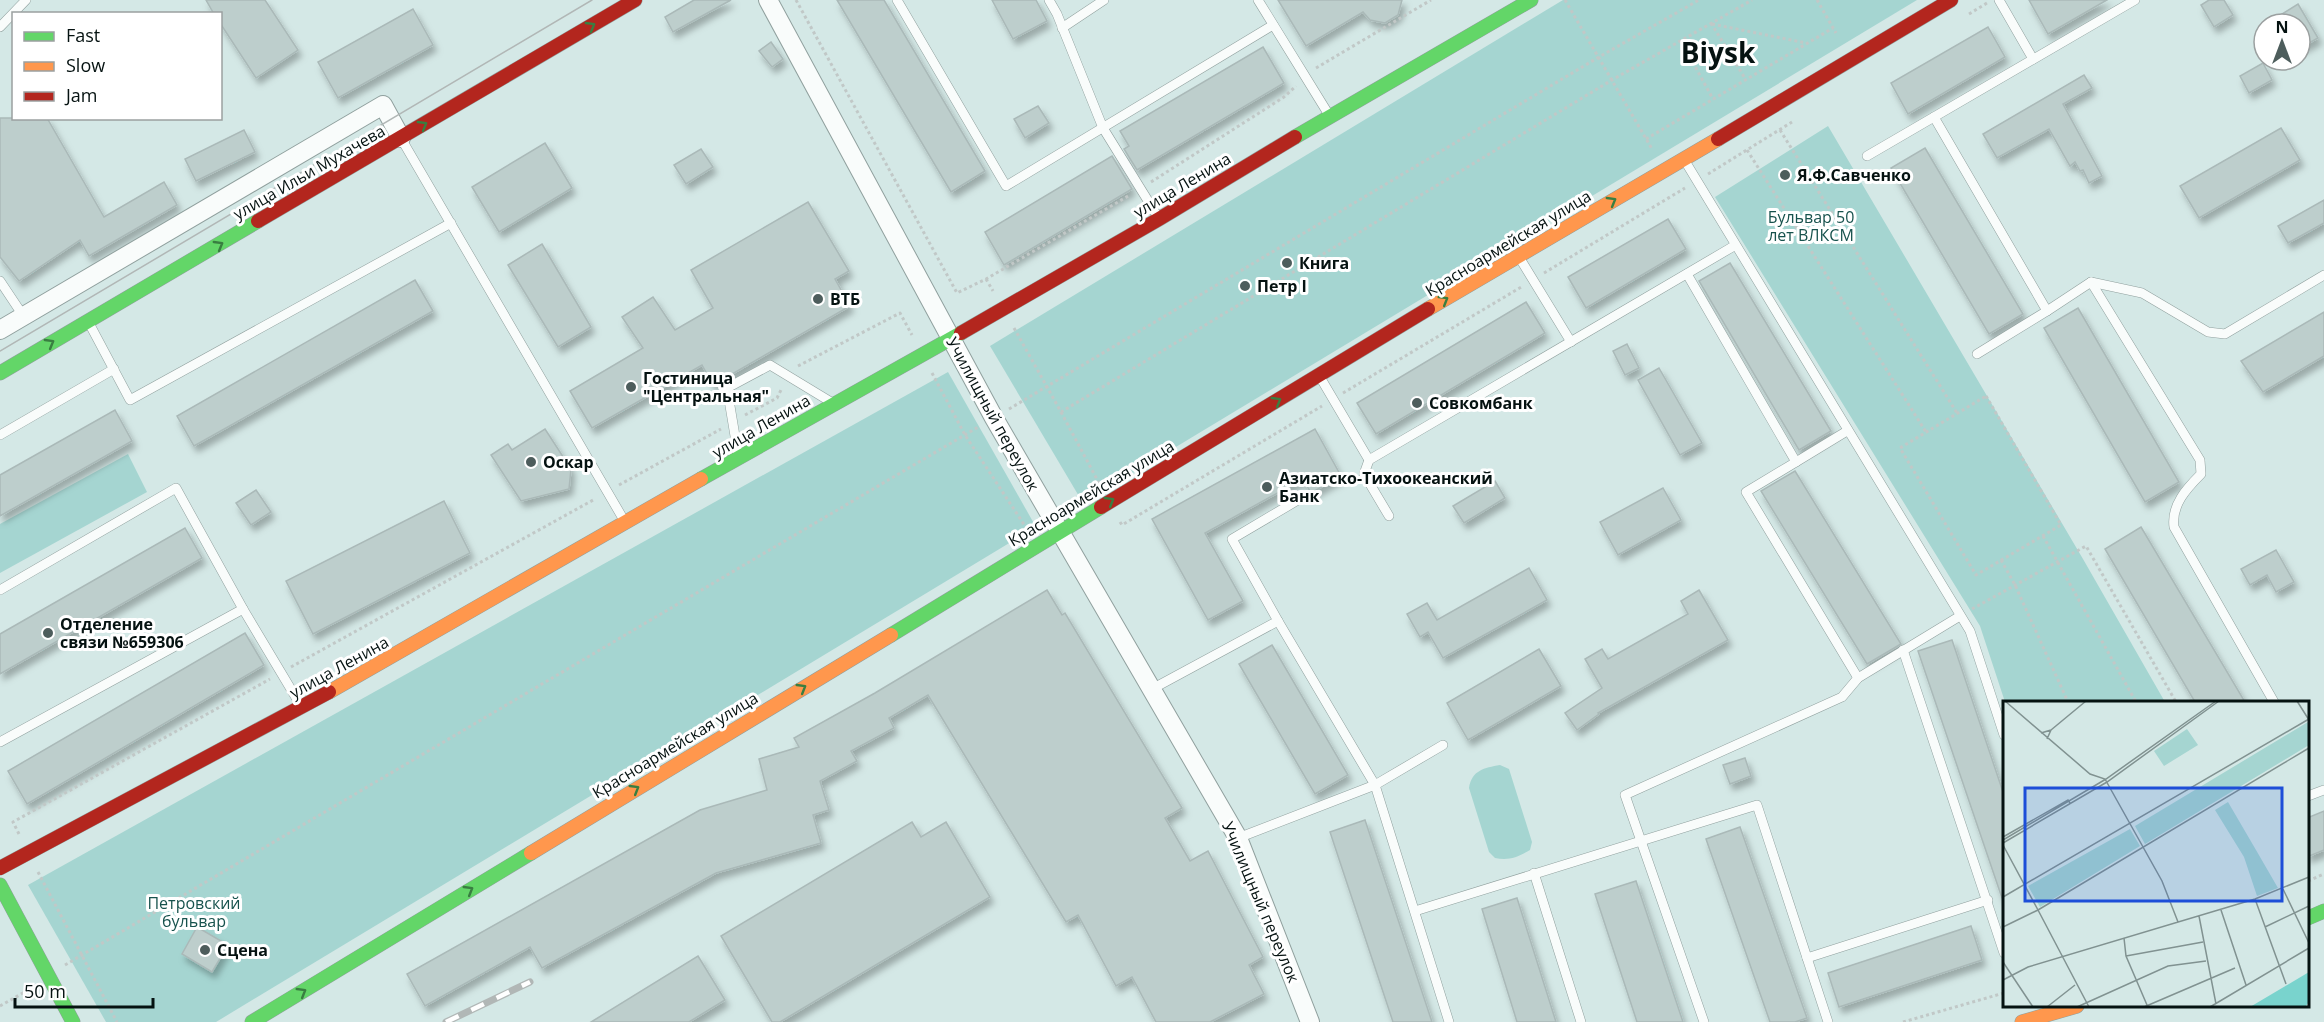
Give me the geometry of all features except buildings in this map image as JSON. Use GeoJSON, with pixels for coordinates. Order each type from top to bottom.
{"type":"FeatureCollection","features":[{"type":"Feature","properties":{"kind":"main road","name":"улица Ильи Мухачева"},"geometry":{"type":"LineString","coordinates":[[0,373],[635,0]]}},
{"type":"Feature","properties":{"kind":"main road","name":"улица Ленина"},"geometry":{"type":"LineString","coordinates":[[0,868],[302,707],[626,524],[739,457],[951,339],[1159,219],[1329,116],[1531,0]]}},
{"type":"Feature","properties":{"kind":"main road","name":"Красноармейская улица"},"geometry":{"type":"LineString","coordinates":[[252,1022],[1518,255],[1951,0]]}},
{"type":"Feature","properties":{"kind":"main road"},"geometry":{"type":"LineString","coordinates":[[0,885],[73,1022]]}},
{"type":"Feature","properties":{"kind":"main road"},"geometry":{"type":"LineString","coordinates":[[2309,917],[2324,911]]}},
{"type":"Feature","properties":{"kind":"main road"},"geometry":{"type":"LineString","coordinates":[[2024,1019],[2072,1007]]}},
{"type":"Feature","properties":{"kind":"street","name":"Училищный переулок"},"geometry":{"type":"LineString","coordinates":[[768,0],[994,418],[1238,837],[1310,1022]]}},
{"type":"Feature","properties":{"kind":"street"},"geometry":{"type":"LineString","coordinates":[[0,330],[383,105],[401,138]]}},
{"type":"Feature","properties":{"kind":"street"},"geometry":{"type":"LineString","coordinates":[[2076,1007],[2080,1022]]}},
{"type":"Feature","properties":{"kind":"lane"},"geometry":{"type":"LineString","coordinates":[[14,12],[26,0]]}},
{"type":"Feature","properties":{"kind":"lane"},"geometry":{"type":"LineString","coordinates":[[897,0],[1006,186],[1273,25]]}},
{"type":"Feature","properties":{"kind":"lane"},"geometry":{"type":"LineString","coordinates":[[1049,0],[1103,128],[1159,219]]}},
{"type":"Feature","properties":{"kind":"lane"},"geometry":{"type":"LineString","coordinates":[[1062,28],[1104,0]]}},
{"type":"Feature","properties":{"kind":"lane"},"geometry":{"type":"LineString","coordinates":[[1258,0],[1329,116]]}},
{"type":"Feature","properties":{"kind":"lane"},"geometry":{"type":"LineString","coordinates":[[1999,0],[2033,59]]}},
{"type":"Feature","properties":{"kind":"lane"},"geometry":{"type":"LineString","coordinates":[[1867,156],[2135,0]]}},
{"type":"Feature","properties":{"kind":"lane"},"geometry":{"type":"LineString","coordinates":[[0,27],[12,15]]}},
{"type":"Feature","properties":{"kind":"lane"},"geometry":{"type":"LineString","coordinates":[[1934,117],[2047,311]]}},
{"type":"Feature","properties":{"kind":"lane"},"geometry":{"type":"LineString","coordinates":[[401,138],[626,524]]}},
{"type":"Feature","properties":{"kind":"lane"},"geometry":{"type":"LineString","coordinates":[[1683,159],[1970,631],[2003,732]]}},
{"type":"Feature","properties":{"kind":"lane"},"geometry":{"type":"LineString","coordinates":[[88,321],[130,400],[451,223]]}},
{"type":"Feature","properties":{"kind":"lane"},"geometry":{"type":"LineString","coordinates":[[1389,516],[1364,474],[1369,460],[1734,246]]}},
{"type":"Feature","properties":{"kind":"lane"},"geometry":{"type":"LineString","coordinates":[[1518,255],[1571,342]]}},
{"type":"Feature","properties":{"kind":"lane"},"geometry":{"type":"LineString","coordinates":[[1687,274],[1796,462]]}},
{"type":"Feature","properties":{"kind":"lane"},"geometry":{"type":"LineString","coordinates":[[1977,354],[2091,282],[2142,293],[2208,332],[2225,334],[2324,275]]}},
{"type":"Feature","properties":{"kind":"lane"},"geometry":{"type":"LineString","coordinates":[[0,282],[24,317]]}},
{"type":"Feature","properties":{"kind":"lane"},"geometry":{"type":"LineString","coordinates":[[2091,282],[2200,460],[2201,474],[2186,490],[2176,508],[2173,518],[2174,527],[2273,701]]}},
{"type":"Feature","properties":{"kind":"lane"},"geometry":{"type":"LineString","coordinates":[[739,457],[727,388],[770,365],[833,404]]}},
{"type":"Feature","properties":{"kind":"lane"},"geometry":{"type":"LineString","coordinates":[[0,435],[114,369]]}},
{"type":"Feature","properties":{"kind":"lane"},"geometry":{"type":"LineString","coordinates":[[1319,376],[1369,460]]}},
{"type":"Feature","properties":{"kind":"lane"},"geometry":{"type":"LineString","coordinates":[[1847,431],[1746,492],[1858,678]]}},
{"type":"Feature","properties":{"kind":"lane"},"geometry":{"type":"LineString","coordinates":[[0,590],[176,488],[243,609],[302,707]]}},
{"type":"Feature","properties":{"kind":"lane"},"geometry":{"type":"LineString","coordinates":[[1302,497],[1232,539],[1375,785],[1449,1022]]}},
{"type":"Feature","properties":{"kind":"lane"},"geometry":{"type":"LineString","coordinates":[[0,742],[243,609]]}},
{"type":"Feature","properties":{"kind":"lane"},"geometry":{"type":"LineString","coordinates":[[1704,1022],[1625,795],[1842,697],[1858,678],[1960,616]]}},
{"type":"Feature","properties":{"kind":"lane"},"geometry":{"type":"LineString","coordinates":[[1152,689],[1278,621]]}},
{"type":"Feature","properties":{"kind":"lane"},"geometry":{"type":"LineString","coordinates":[[1903,650],[2003,950]]}},
{"type":"Feature","properties":{"kind":"lane"},"geometry":{"type":"LineString","coordinates":[[1238,837],[1375,785],[1443,745]]}},
{"type":"Feature","properties":{"kind":"lane"},"geometry":{"type":"LineString","coordinates":[[2309,795],[2324,790]]}},
{"type":"Feature","properties":{"kind":"lane"},"geometry":{"type":"LineString","coordinates":[[1415,911],[1757,805],[1828,1022]]}},
{"type":"Feature","properties":{"kind":"lane"},"geometry":{"type":"LineString","coordinates":[[1534,873],[1581,1022]]}},
{"type":"Feature","properties":{"kind":"lane"},"geometry":{"type":"LineString","coordinates":[[1807,958],[1988,900]]}},
{"type":"Feature","properties":{"kind":"path"},"geometry":{"type":"LineString","coordinates":[[1565,0],[1652,149]]}},
{"type":"Feature","properties":{"kind":"path"},"geometry":{"type":"LineString","coordinates":[[70,960],[994,418],[1599,57],[1699,0]]}},
{"type":"Feature","properties":{"kind":"path"},"geometry":{"type":"LineString","coordinates":[[986,279],[1061,412],[1612,80],[1752,0]]}},
{"type":"Feature","properties":{"kind":"path"},"geometry":{"type":"LineString","coordinates":[[1817,0],[1836,33]]}},
{"type":"Feature","properties":{"kind":"path"},"geometry":{"type":"LineString","coordinates":[[1711,23],[1807,43]]}},
{"type":"Feature","properties":{"kind":"path"},"geometry":{"type":"LineString","coordinates":[[1711,23],[1746,80]]}},
{"type":"Feature","properties":{"kind":"path"},"geometry":{"type":"LineString","coordinates":[[1646,139],[1833,28]]}},
{"type":"Feature","properties":{"kind":"path"},"geometry":{"type":"LineString","coordinates":[[1680,41],[1713,99]]}},
{"type":"Feature","properties":{"kind":"path"},"geometry":{"type":"LineString","coordinates":[[1677,193],[1798,118]]}},
{"type":"Feature","properties":{"kind":"path"},"geometry":{"type":"LineString","coordinates":[[1780,130],[1957,413]]}},
{"type":"Feature","properties":{"kind":"path"},"geometry":{"type":"LineString","coordinates":[[1747,150],[1926,432]]}},
{"type":"Feature","properties":{"kind":"path"},"geometry":{"type":"LineString","coordinates":[[117,1022],[12,822],[777,398],[793,369],[900,313]]}},
{"type":"Feature","properties":{"kind":"path"},"geometry":{"type":"LineString","coordinates":[[1986,396],[2061,525],[1976,575],[1900,447],[1926,432],[1986,396]]}},
{"type":"Feature","properties":{"kind":"path"},"geometry":{"type":"LineString","coordinates":[[2043,536],[2135,701]]}},
{"type":"Feature","properties":{"kind":"path"},"geometry":{"type":"LineString","coordinates":[[1960,616],[2086,546],[2175,701]]}},
{"type":"Feature","properties":{"kind":"path"},"geometry":{"type":"LineString","coordinates":[[2001,560],[2015,585],[2068,701]]}},
{"type":"Feature","properties":{"kind":"path"},"geometry":{"type":"LineString","coordinates":[[2309,880],[2324,874]]}},
{"type":"Feature","properties":{"kind":"path"},"geometry":{"type":"LineString","coordinates":[[1903,1022],[2003,993]]}},
{"type":"Feature","properties":{"kind":"green space"},"geometry":{"type":"Polygon","coordinates":[[[1563,0],[1917,0],[1083,503],[990,346],[1563,0]]]}},
{"type":"Feature","properties":{"kind":"green space","name":"Бульвар 50 лет ВЛКСМ"},"geometry":{"type":"Polygon","coordinates":[[[1828,126],[2164,701],[2005,701],[1980,626],[1715,197],[1828,126]]]}},
{"type":"Feature","properties":{"kind":"green space","name":"Петровский бульвар"},"geometry":{"type":"Polygon","coordinates":[[[948,372],[1036,527],[216,1022],[106,1022],[28,885],[948,372]]]}},
{"type":"Feature","properties":{"kind":"green space"},"geometry":{"type":"Polygon","coordinates":[[[128,454],[147,492],[0,573],[0,524],[128,454]]]}},
{"type":"Feature","properties":{"kind":"green space"},"geometry":{"type":"Polygon","coordinates":[[[1500,765],[1509,769],[1532,842],[1530,850],[1509,859],[1495,858],[1489,852],[1469,788],[1473,777],[1480,771],[1500,765]]]}},
{"type":"Feature","properties":{"kind":"tram line"},"geometry":{"type":"LineString","coordinates":[[0,351],[592,0]]}},
{"type":"Feature","properties":{"kind":"railway"},"geometry":{"type":"LineString","coordinates":[[446,1022],[530,982]]}},
{"type":"Feature","properties":{"kind":"traffic: fast"},"geometry":{"type":"LineString","coordinates":[[1295,137],[1531,0]]}},
{"type":"Feature","properties":{"kind":"traffic: fast"},"geometry":{"type":"LineString","coordinates":[[0,373],[258,221]]}},
{"type":"Feature","properties":{"kind":"traffic: fast"},"geometry":{"type":"LineString","coordinates":[[701,479],[961,333]]}},
{"type":"Feature","properties":{"kind":"traffic: fast"},"geometry":{"type":"LineString","coordinates":[[891,635],[1101,507]]}},
{"type":"Feature","properties":{"kind":"traffic: fast"},"geometry":{"type":"LineString","coordinates":[[252,1022],[531,853]]}},
{"type":"Feature","properties":{"kind":"traffic: fast"},"geometry":{"type":"LineString","coordinates":[[0,885],[73,1022]]}},
{"type":"Feature","properties":{"kind":"traffic: fast"},"geometry":{"type":"LineString","coordinates":[[2309,918],[2324,911]]}},
{"type":"Feature","properties":{"kind":"traffic: slow"},"geometry":{"type":"LineString","coordinates":[[1428,309],[1718,139]]}},
{"type":"Feature","properties":{"kind":"traffic: slow"},"geometry":{"type":"LineString","coordinates":[[329,692],[701,479]]}},
{"type":"Feature","properties":{"kind":"traffic: slow"},"geometry":{"type":"LineString","coordinates":[[531,853],[891,635]]}},
{"type":"Feature","properties":{"kind":"traffic: slow"},"geometry":{"type":"LineString","coordinates":[[2022,1022],[2074,1007]]}},
{"type":"Feature","properties":{"kind":"traffic: jam"},"geometry":{"type":"LineString","coordinates":[[258,221],[635,0]]}},
{"type":"Feature","properties":{"kind":"traffic: jam"},"geometry":{"type":"LineString","coordinates":[[1718,139],[1951,0]]}},
{"type":"Feature","properties":{"kind":"traffic: jam"},"geometry":{"type":"LineString","coordinates":[[961,333],[1159,219],[1295,137]]}},
{"type":"Feature","properties":{"kind":"traffic: jam"},"geometry":{"type":"LineString","coordinates":[[1101,507],[1428,309]]}},
{"type":"Feature","properties":{"kind":"traffic: jam"},"geometry":{"type":"LineString","coordinates":[[0,868],[329,692]]}},
{"type":"Feature","properties":{"kind":"place","name":"Я.Ф.Савченко"},"geometry":{"type":"Point","coordinates":[1785,175]}},
{"type":"Feature","properties":{"kind":"place","name":"Книга"},"geometry":{"type":"Point","coordinates":[1287,263]}},
{"type":"Feature","properties":{"kind":"place","name":"Петр I"},"geometry":{"type":"Point","coordinates":[1245,286]}},
{"type":"Feature","properties":{"kind":"place","name":"ВТБ"},"geometry":{"type":"Point","coordinates":[818,299]}},
{"type":"Feature","properties":{"kind":"place","name":"Гостиница \"Центральная\""},"geometry":{"type":"Point","coordinates":[631,387]}},
{"type":"Feature","properties":{"kind":"place","name":"Совкомбанк"},"geometry":{"type":"Point","coordinates":[1417,403]}},
{"type":"Feature","properties":{"kind":"place","name":"Оскар"},"geometry":{"type":"Point","coordinates":[531,462]}},
{"type":"Feature","properties":{"kind":"place","name":"Азиатско-Тихоокеанский Банк"},"geometry":{"type":"Point","coordinates":[1267,487]}},
{"type":"Feature","properties":{"kind":"place","name":"Отделение связи №659306"},"geometry":{"type":"Point","coordinates":[48,633]}},
{"type":"Feature","properties":{"kind":"place","name":"Сцена"},"geometry":{"type":"Point","coordinates":[205,950]}},
{"type":"Feature","properties":{"kind":"district","name":"Biysk"},"geometry":{"type":"Point","coordinates":[1718,53]}}]}
